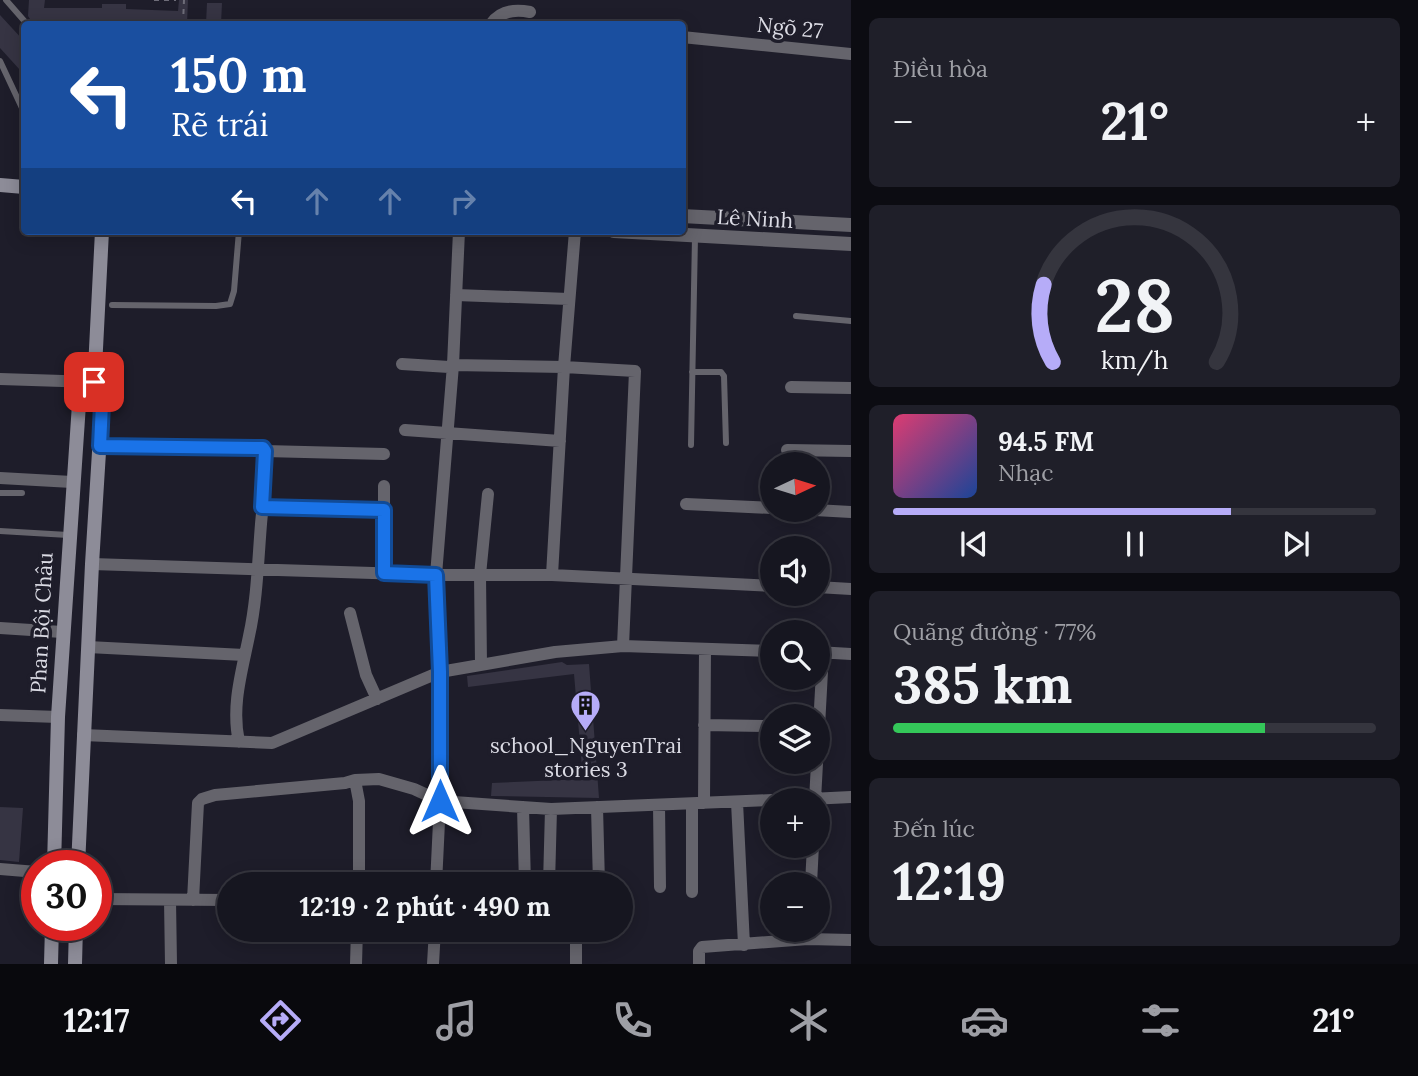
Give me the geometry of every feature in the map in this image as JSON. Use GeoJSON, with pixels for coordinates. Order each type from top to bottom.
{"type":"FeatureCollection","features":[{"type":"Feature","properties":{"kind":"main road"},"geometry":{"type":"LineString","coordinates":[[0,185],[21,187]]}},
{"type":"Feature","properties":{"kind":"main road","name":"Phan Bội Châu"},"geometry":{"type":"LineString","coordinates":[[78,850],[102,404],[94,385],[102,235]]}},
{"type":"Feature","properties":{"kind":"main road","name":"Phan Bội Châu"},"geometry":{"type":"LineString","coordinates":[[54,850],[62,632],[72,482],[79,404],[94,385]]}},
{"type":"Feature","properties":{"kind":"main road"},"geometry":{"type":"LineString","coordinates":[[68,535],[93,537]]}},
{"type":"Feature","properties":{"kind":"main road"},"geometry":{"type":"LineString","coordinates":[[56,797],[80,798]]}},
{"type":"Feature","properties":{"kind":"main road"},"geometry":{"type":"LineString","coordinates":[[51,964],[52,941]]}},
{"type":"Feature","properties":{"kind":"main road"},"geometry":{"type":"LineString","coordinates":[[75,964],[76,941]]}},
{"type":"Feature","properties":{"kind":"street"},"geometry":{"type":"LineString","coordinates":[[494,21],[503,13],[521,10],[530,12]]}},
{"type":"Feature","properties":{"kind":"street","name":"Ngõ 27"},"geometry":{"type":"LineString","coordinates":[[686,37],[851,54]]}},
{"type":"Feature","properties":{"kind":"street"},"geometry":{"type":"LineString","coordinates":[[690,217],[695,237]]}},
{"type":"Feature","properties":{"kind":"street","name":"Lê Ninh"},"geometry":{"type":"LineString","coordinates":[[690,217],[851,225]]}},
{"type":"Feature","properties":{"kind":"street"},"geometry":{"type":"LineString","coordinates":[[437,872],[440,801],[440,672],[436,575],[453,365],[459,235]]}},
{"type":"Feature","properties":{"kind":"street"},"geometry":{"type":"LineString","coordinates":[[552,575],[575,235]]}},
{"type":"Feature","properties":{"kind":"street","name":"Lê Ninh"},"geometry":{"type":"LineString","coordinates":[[668,235],[851,244]]}},
{"type":"Feature","properties":{"kind":"street"},"geometry":{"type":"LineString","coordinates":[[456,295],[569,299]]}},
{"type":"Feature","properties":{"kind":"street"},"geometry":{"type":"LineString","coordinates":[[402,364],[635,371],[623,646]]}},
{"type":"Feature","properties":{"kind":"street"},"geometry":{"type":"LineString","coordinates":[[0,379],[94,385]]}},
{"type":"Feature","properties":{"kind":"street"},"geometry":{"type":"LineString","coordinates":[[791,387],[851,388]]}},
{"type":"Feature","properties":{"kind":"street"},"geometry":{"type":"LineString","coordinates":[[405,430],[560,441]]}},
{"type":"Feature","properties":{"kind":"street"},"geometry":{"type":"LineString","coordinates":[[100,446],[262,448],[265,451],[384,454]]}},
{"type":"Feature","properties":{"kind":"street"},"geometry":{"type":"LineString","coordinates":[[787,450],[851,451]]}},
{"type":"Feature","properties":{"kind":"street"},"geometry":{"type":"LineString","coordinates":[[239,742],[236,709],[250,635],[265,451]]}},
{"type":"Feature","properties":{"kind":"street"},"geometry":{"type":"LineString","coordinates":[[0,478],[72,482]]}},
{"type":"Feature","properties":{"kind":"street"},"geometry":{"type":"LineString","coordinates":[[384,486],[384,573]]}},
{"type":"Feature","properties":{"kind":"street"},"geometry":{"type":"LineString","coordinates":[[481,665],[480,575],[488,494]]}},
{"type":"Feature","properties":{"kind":"street"},"geometry":{"type":"LineString","coordinates":[[686,504],[760,507]]}},
{"type":"Feature","properties":{"kind":"street"},"geometry":{"type":"LineString","coordinates":[[262,507],[384,510]]}},
{"type":"Feature","properties":{"kind":"street"},"geometry":{"type":"LineString","coordinates":[[830,511],[851,512]]}},
{"type":"Feature","properties":{"kind":"street"},"geometry":{"type":"LineString","coordinates":[[92,564],[436,575],[552,575],[760,585]]}},
{"type":"Feature","properties":{"kind":"street"},"geometry":{"type":"LineString","coordinates":[[830,588],[851,589]]}},
{"type":"Feature","properties":{"kind":"street"},"geometry":{"type":"LineString","coordinates":[[350,613],[366,675],[377,699]]}},
{"type":"Feature","properties":{"kind":"street"},"geometry":{"type":"LineString","coordinates":[[0,628],[62,632]]}},
{"type":"Feature","properties":{"kind":"street"},"geometry":{"type":"LineString","coordinates":[[83,735],[272,743],[440,672],[555,652],[623,646],[760,651]]}},
{"type":"Feature","properties":{"kind":"street"},"geometry":{"type":"LineString","coordinates":[[88,647],[244,656]]}},
{"type":"Feature","properties":{"kind":"street"},"geometry":{"type":"LineString","coordinates":[[692,892],[705,725],[705,649]]}},
{"type":"Feature","properties":{"kind":"street"},"geometry":{"type":"LineString","coordinates":[[830,653],[851,654]]}},
{"type":"Feature","properties":{"kind":"street"},"geometry":{"type":"LineString","coordinates":[[0,715],[58,717]]}},
{"type":"Feature","properties":{"kind":"street"},"geometry":{"type":"LineString","coordinates":[[705,725],[760,726]]}},
{"type":"Feature","properties":{"kind":"street"},"geometry":{"type":"LineString","coordinates":[[193,900],[198,803],[215,795],[379,779],[414,789],[440,801],[551,809],[760,801]]}},
{"type":"Feature","properties":{"kind":"street"},"geometry":{"type":"LineString","coordinates":[[355,780],[359,801],[359,872]]}},
{"type":"Feature","properties":{"kind":"street"},"geometry":{"type":"LineString","coordinates":[[830,798],[851,797]]}},
{"type":"Feature","properties":{"kind":"street"},"geometry":{"type":"LineString","coordinates":[[737,802],[744,945]]}},
{"type":"Feature","properties":{"kind":"street"},"geometry":{"type":"LineString","coordinates":[[659,805],[660,887]]}},
{"type":"Feature","properties":{"kind":"street"},"geometry":{"type":"LineString","coordinates":[[523,807],[525,872]]}},
{"type":"Feature","properties":{"kind":"street"},"geometry":{"type":"LineString","coordinates":[[597,807],[599,872]]}},
{"type":"Feature","properties":{"kind":"street"},"geometry":{"type":"LineString","coordinates":[[549,872],[551,809]]}},
{"type":"Feature","properties":{"kind":"street"},"geometry":{"type":"LineString","coordinates":[[0,869],[21,871]]}},
{"type":"Feature","properties":{"kind":"street"},"geometry":{"type":"LineString","coordinates":[[112,899],[217,900]]}},
{"type":"Feature","properties":{"kind":"street"},"geometry":{"type":"LineString","coordinates":[[170,900],[171,964]]}},
{"type":"Feature","properties":{"kind":"street"},"geometry":{"type":"LineString","coordinates":[[830,937],[851,940]]}},
{"type":"Feature","properties":{"kind":"street"},"geometry":{"type":"LineString","coordinates":[[356,964],[357,942]]}},
{"type":"Feature","properties":{"kind":"street"},"geometry":{"type":"LineString","coordinates":[[433,964],[434,942]]}},
{"type":"Feature","properties":{"kind":"street"},"geometry":{"type":"LineString","coordinates":[[576,942],[576,964]]}},
{"type":"Feature","properties":{"kind":"street"},"geometry":{"type":"LineString","coordinates":[[699,964],[699,951],[702,947],[761,942]]}},
{"type":"Feature","properties":{"kind":"lane"},"geometry":{"type":"LineString","coordinates":[[6,0],[24,21]]}},
{"type":"Feature","properties":{"kind":"lane"},"geometry":{"type":"LineString","coordinates":[[0,61],[21,101]]}},
{"type":"Feature","properties":{"kind":"lane"},"geometry":{"type":"LineString","coordinates":[[112,304],[230,304],[234,291],[239,235]]}},
{"type":"Feature","properties":{"kind":"lane"},"geometry":{"type":"LineString","coordinates":[[691,445],[695,237]]}},
{"type":"Feature","properties":{"kind":"lane"},"geometry":{"type":"LineString","coordinates":[[796,316],[851,321]]}},
{"type":"Feature","properties":{"kind":"lane"},"geometry":{"type":"LineString","coordinates":[[692,372],[721,372],[724,376],[726,443]]}},
{"type":"Feature","properties":{"kind":"lane"},"geometry":{"type":"LineString","coordinates":[[0,493],[22,493]]}},
{"type":"Feature","properties":{"kind":"lane"},"geometry":{"type":"LineString","coordinates":[[0,531],[68,535]]}},
{"type":"Feature","properties":{"kind":"path"},"geometry":{"type":"LineString","coordinates":[[154,0],[176,0]]}},
{"type":"Feature","properties":{"kind":"path"},"geometry":{"type":"LineString","coordinates":[[183,21],[184,0]]}},
{"type":"Feature","properties":{"kind":"building"},"geometry":{"type":"Polygon","coordinates":[[[29,0],[45,0],[44,8],[102,8],[102,4],[126,4],[126,9],[178,11],[179,0],[188,0],[187,21],[31,21],[28,16],[29,0]]]}},
{"type":"Feature","properties":{"kind":"building"},"geometry":{"type":"Polygon","coordinates":[[[207,3],[222,3],[221,21],[206,21],[207,3]]]}},
{"type":"Feature","properties":{"kind":"building"},"geometry":{"type":"Polygon","coordinates":[[[0,15],[21,38],[20,70],[0,48],[0,15]]]}},
{"type":"Feature","properties":{"kind":"building","name":"school_NguyenTrai stories 3"},"geometry":{"type":"Polygon","coordinates":[[[562,662],[567,665],[589,664],[599,798],[491,796],[492,783],[583,779],[574,674],[468,687],[467,676],[562,662]]]}},
{"type":"Feature","properties":{"kind":"building"},"geometry":{"type":"Polygon","coordinates":[[[0,807],[23,808],[19,862],[0,860],[0,807]]]}},
{"type":"Feature","properties":{"kind":"place","name":"school_NguyenTrai stories 3"},"geometry":{"type":"Point","coordinates":[586,733]}},
{"type":"Feature","properties":{"kind":"route"},"geometry":{"type":"LineString","coordinates":[[94,382],[102,404],[100,446],[263,448],[262,507],[384,510],[384,573],[436,575],[440,672],[440,801]]}}]}
